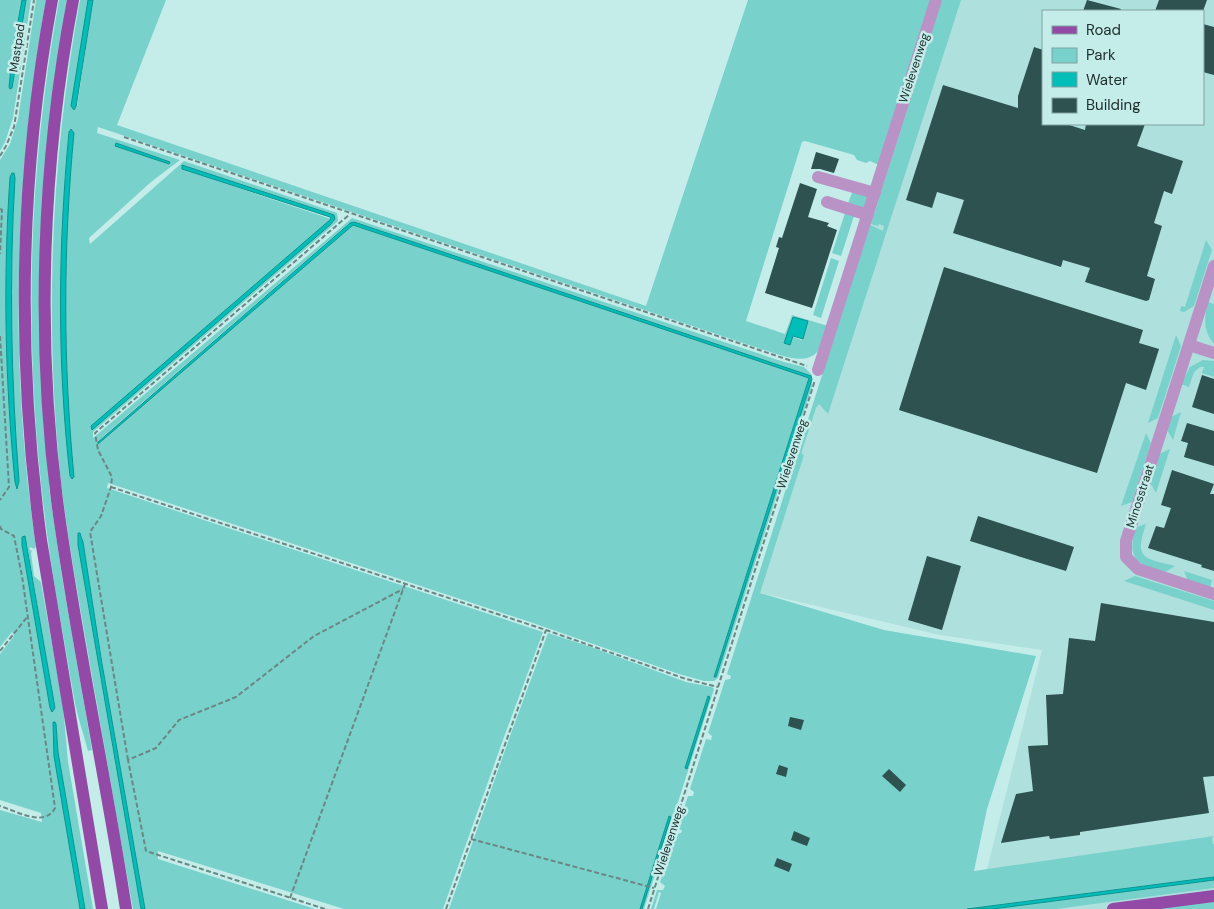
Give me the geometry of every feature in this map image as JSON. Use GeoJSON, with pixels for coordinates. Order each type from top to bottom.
{"type":"FeatureCollection","features":[{"type":"Feature","properties":{"kind":"main road"},"geometry":{"type":"LineString","coordinates":[[52,0],[42,59],[27,199],[26,380],[41,540],[102,909]]}},
{"type":"Feature","properties":{"kind":"main road"},"geometry":{"type":"LineString","coordinates":[[73,0],[60,79],[49,199],[46,299],[49,400],[57,500],[126,909]]}},
{"type":"Feature","properties":{"kind":"main road"},"geometry":{"type":"LineString","coordinates":[[1113,909],[1214,896]]}},
{"type":"Feature","properties":{"kind":"street","name":"Wielevenweg"},"geometry":{"type":"LineString","coordinates":[[818,370],[936,0]]}},
{"type":"Feature","properties":{"kind":"street"},"geometry":{"type":"LineString","coordinates":[[818,176],[875,193]]}},
{"type":"Feature","properties":{"kind":"street"},"geometry":{"type":"LineString","coordinates":[[826,202],[868,215]]}},
{"type":"Feature","properties":{"kind":"street","name":"Minosstraat"},"geometry":{"type":"LineString","coordinates":[[1214,266],[1125,548],[1126,557],[1138,569],[1214,594]]}},
{"type":"Feature","properties":{"kind":"street"},"geometry":{"type":"LineString","coordinates":[[1189,344],[1214,353]]}},
{"type":"Feature","properties":{"kind":"path","name":"Mastpad"},"geometry":{"type":"LineString","coordinates":[[0,156],[15,122],[34,0]]}},
{"type":"Feature","properties":{"kind":"path"},"geometry":{"type":"LineString","coordinates":[[124,137],[818,370]]}},
{"type":"Feature","properties":{"kind":"path"},"geometry":{"type":"LineString","coordinates":[[0,209],[2,210],[0,254]]}},
{"type":"Feature","properties":{"kind":"path"},"geometry":{"type":"LineString","coordinates":[[325,909],[146,851],[128,760],[90,532],[101,516],[111,487],[112,477],[98,450],[95,433],[350,213]]}},
{"type":"Feature","properties":{"kind":"path"},"geometry":{"type":"LineString","coordinates":[[0,336],[9,487],[0,500]]}},
{"type":"Feature","properties":{"kind":"path","name":"Wielevenweg"},"geometry":{"type":"LineString","coordinates":[[648,909],[818,370]]}},
{"type":"Feature","properties":{"kind":"path"},"geometry":{"type":"LineString","coordinates":[[111,487],[546,630],[686,679],[718,687]]}},
{"type":"Feature","properties":{"kind":"path"},"geometry":{"type":"LineString","coordinates":[[0,526],[10,535],[14,536],[28,616],[55,808],[52,814],[46,818],[38,818],[0,806]]}},
{"type":"Feature","properties":{"kind":"path"},"geometry":{"type":"LineString","coordinates":[[290,898],[405,584]]}},
{"type":"Feature","properties":{"kind":"path"},"geometry":{"type":"LineString","coordinates":[[128,760],[156,748],[178,720],[236,697],[314,636],[403,589]]}},
{"type":"Feature","properties":{"kind":"path"},"geometry":{"type":"LineString","coordinates":[[0,651],[28,616]]}},
{"type":"Feature","properties":{"kind":"path"},"geometry":{"type":"LineString","coordinates":[[446,909],[546,630]]}},
{"type":"Feature","properties":{"kind":"path"},"geometry":{"type":"LineString","coordinates":[[471,839],[654,888]]}},
{"type":"Feature","properties":{"kind":"shaded area"},"geometry":{"type":"Polygon","coordinates":[[[941,0],[1214,0],[1214,907],[1194,909],[977,909],[1042,650],[940,635],[761,593],[757,590],[815,397],[941,0]]]}},
{"type":"Feature","properties":{"kind":"green space"},"geometry":{"type":"Polygon","coordinates":[[[0,0],[22,0],[11,68],[10,89],[12,88],[26,0],[31,0],[13,118],[0,151],[0,0]]]}},
{"type":"Feature","properties":{"kind":"green space"},"geometry":{"type":"Polygon","coordinates":[[[36,0],[46,0],[27,136],[19,273],[22,410],[27,478],[36,547],[29,549],[32,551],[34,576],[41,582],[63,706],[68,762],[93,909],[85,909],[58,752],[56,724],[54,756],[80,909],[0,909],[0,810],[42,822],[41,813],[0,800],[0,654],[14,636],[12,632],[0,647],[0,160],[10,144],[18,119],[36,0]],[[10,177],[6,329],[12,444],[17,489],[19,481],[12,330],[15,178],[10,177]],[[24,536],[22,537],[22,545],[50,708],[55,708],[27,544],[24,536]]]}},
{"type":"Feature","properties":{"kind":"green space"},"geometry":{"type":"Polygon","coordinates":[[[59,0],[67,0],[48,133],[49,487],[62,577],[92,750],[88,751],[75,703],[46,529],[33,378],[33,228],[38,153],[59,0]]]}},
{"type":"Feature","properties":{"kind":"green space"},"geometry":{"type":"Polygon","coordinates":[[[80,0],[88,0],[71,106],[74,110],[77,107],[93,0],[166,0],[117,125],[646,306],[748,0],[932,0],[879,165],[870,161],[866,163],[857,160],[854,155],[805,141],[802,142],[746,321],[785,334],[792,315],[828,326],[817,352],[805,358],[798,359],[782,356],[98,127],[97,133],[180,160],[151,182],[89,238],[90,244],[184,161],[337,213],[338,221],[93,432],[93,438],[352,218],[784,362],[804,367],[812,375],[812,379],[812,386],[718,678],[714,681],[704,681],[679,674],[533,623],[108,483],[107,488],[543,632],[443,909],[344,909],[158,851],[158,859],[315,909],[145,909],[101,658],[82,536],[78,533],[78,545],[141,909],[133,909],[70,548],[61,482],[56,422],[52,301],[53,240],[62,119],[80,0]],[[71,129],[69,132],[61,262],[61,304],[63,390],[70,476],[65,301],[68,203],[74,133],[71,129]],[[117,144],[116,146],[169,164],[170,162],[117,144]],[[182,165],[182,169],[331,219],[92,426],[92,429],[335,219],[334,215],[182,165]],[[349,223],[98,441],[98,444],[353,225],[809,378],[714,677],[716,677],[812,379],[811,376],[349,223]],[[808,321],[784,343],[790,345],[793,337],[802,340],[808,321]]]}},
{"type":"Feature","properties":{"kind":"green space"},"geometry":{"type":"Polygon","coordinates":[[[942,0],[961,0],[828,414],[819,404],[802,451],[804,455],[760,593],[884,630],[1036,656],[987,809],[974,871],[1214,836],[1212,838],[1214,844],[1214,877],[967,909],[656,909],[661,893],[659,892],[654,909],[651,909],[657,890],[663,890],[665,886],[660,882],[676,834],[681,833],[682,830],[677,829],[688,796],[693,796],[694,792],[690,789],[706,739],[711,740],[712,736],[708,733],[725,680],[730,679],[731,676],[727,674],[870,225],[883,231],[884,226],[871,224],[942,0]]]}},
{"type":"Feature","properties":{"kind":"green space"},"geometry":{"type":"Polygon","coordinates":[[[853,190],[869,195],[865,209],[847,206],[853,190]]]}},
{"type":"Feature","properties":{"kind":"green space"},"geometry":{"type":"Polygon","coordinates":[[[845,213],[854,216],[841,256],[832,253],[845,213]]]}},
{"type":"Feature","properties":{"kind":"green space"},"geometry":{"type":"Polygon","coordinates":[[[1206,240],[1212,250],[1194,306],[1184,312],[1180,311],[1181,306],[1185,307],[1206,240]]]}},
{"type":"Feature","properties":{"kind":"green space"},"geometry":{"type":"Polygon","coordinates":[[[831,258],[839,261],[821,318],[813,315],[831,258]]]}},
{"type":"Feature","properties":{"kind":"green space"},"geometry":{"type":"Polygon","coordinates":[[[1208,302],[1214,304],[1214,344],[1210,339],[1205,324],[1208,302]]]}},
{"type":"Feature","properties":{"kind":"green space"},"geometry":{"type":"Polygon","coordinates":[[[1176,335],[1181,346],[1158,418],[1148,423],[1176,335]]]}},
{"type":"Feature","properties":{"kind":"green space"},"geometry":{"type":"Polygon","coordinates":[[[1203,360],[1214,361],[1214,377],[1202,373],[1204,367],[1200,367],[1194,372],[1189,387],[1181,384],[1190,367],[1203,360]]]}},
{"type":"Feature","properties":{"kind":"green space"},"geometry":{"type":"Polygon","coordinates":[[[1181,412],[1173,440],[1167,430],[1171,417],[1181,412]]]}},
{"type":"Feature","properties":{"kind":"green space"},"geometry":{"type":"Polygon","coordinates":[[[1146,433],[1151,443],[1132,502],[1121,506],[1146,433]]]}},
{"type":"Feature","properties":{"kind":"green space"},"geometry":{"type":"Polygon","coordinates":[[[1170,449],[1156,493],[1150,482],[1159,454],[1170,449]]]}},
{"type":"Feature","properties":{"kind":"green space"},"geometry":{"type":"Polygon","coordinates":[[[1146,524],[1142,536],[1141,551],[1144,555],[1155,561],[1175,566],[1164,573],[1146,566],[1133,553],[1133,537],[1136,527],[1146,524]]]}},
{"type":"Feature","properties":{"kind":"green space"},"geometry":{"type":"Polygon","coordinates":[[[1184,571],[1212,580],[1210,588],[1188,581],[1184,571]]]}},
{"type":"Feature","properties":{"kind":"green space"},"geometry":{"type":"Polygon","coordinates":[[[1135,576],[1214,601],[1214,610],[1124,581],[1135,576]]]}},
{"type":"Feature","properties":{"kind":"green space"},"geometry":{"type":"Polygon","coordinates":[[[548,633],[686,682],[714,689],[644,909],[642,909],[670,816],[640,909],[449,909],[509,739],[548,633]]]}},
{"type":"Feature","properties":{"kind":"green space"},"geometry":{"type":"Polygon","coordinates":[[[1214,880],[1214,888],[1056,909],[993,909],[1214,880]]]}},
{"type":"Feature","properties":{"kind":"green space"},"geometry":{"type":"Polygon","coordinates":[[[1214,901],[1214,909],[1150,909],[1214,901]]]}},
{"type":"Feature","properties":{"kind":"water"},"geometry":{"type":"Polygon","coordinates":[[[22,0],[26,0],[12,88],[10,89],[13,49],[22,0]]]}},
{"type":"Feature","properties":{"kind":"water"},"geometry":{"type":"Polygon","coordinates":[[[88,0],[93,0],[74,110],[71,106],[88,0]]]}},
{"type":"Feature","properties":{"kind":"water"},"geometry":{"type":"Polygon","coordinates":[[[71,129],[74,133],[66,262],[66,348],[74,477],[72,479],[70,476],[63,390],[60,304],[65,175],[69,132],[71,129]]]}},
{"type":"Feature","properties":{"kind":"water"},"geometry":{"type":"Polygon","coordinates":[[[116,143],[170,162],[169,164],[115,146],[116,143]]]}},
{"type":"Feature","properties":{"kind":"water"},"geometry":{"type":"Polygon","coordinates":[[[182,165],[334,215],[335,219],[92,430],[91,426],[331,219],[330,217],[182,169],[182,165]]]}},
{"type":"Feature","properties":{"kind":"water"},"geometry":{"type":"Polygon","coordinates":[[[14,173],[15,178],[12,330],[19,481],[17,489],[9,406],[6,329],[6,253],[10,177],[14,173]]]}},
{"type":"Feature","properties":{"kind":"water"},"geometry":{"type":"Polygon","coordinates":[[[354,222],[811,376],[812,379],[716,677],[714,677],[809,378],[353,225],[98,444],[98,442],[350,223],[354,222]]]}},
{"type":"Feature","properties":{"kind":"water"},"geometry":{"type":"Polygon","coordinates":[[[793,317],[808,321],[803,339],[793,336],[790,345],[784,343],[793,317]]]}},
{"type":"Feature","properties":{"kind":"water"},"geometry":{"type":"Polygon","coordinates":[[[78,533],[80,533],[83,542],[101,658],[145,909],[141,909],[78,545],[78,533]]]}},
{"type":"Feature","properties":{"kind":"water"},"geometry":{"type":"Polygon","coordinates":[[[25,536],[55,708],[52,712],[22,545],[22,537],[25,536]]]}},
{"type":"Feature","properties":{"kind":"water"},"geometry":{"type":"Polygon","coordinates":[[[708,696],[710,697],[687,769],[685,768],[708,696]]]}},
{"type":"Feature","properties":{"kind":"water"},"geometry":{"type":"Polygon","coordinates":[[[53,722],[56,724],[58,752],[85,909],[80,909],[54,756],[53,722]]]}},
{"type":"Feature","properties":{"kind":"water"},"geometry":{"type":"Polygon","coordinates":[[[669,816],[671,817],[642,909],[640,909],[669,816]]]}},
{"type":"Feature","properties":{"kind":"water"},"geometry":{"type":"Polygon","coordinates":[[[1214,877],[1214,880],[993,909],[967,909],[1214,877]]]}},
{"type":"Feature","properties":{"kind":"building"},"geometry":{"type":"Polygon","coordinates":[[[1087,0],[1121,9],[1120,10],[1083,10],[1087,0]]]}},
{"type":"Feature","properties":{"kind":"building"},"geometry":{"type":"Polygon","coordinates":[[[1159,0],[1207,0],[1203,10],[1155,10],[1159,0]]]}},
{"type":"Feature","properties":{"kind":"building"},"geometry":{"type":"Polygon","coordinates":[[[1204,24],[1214,27],[1214,75],[1204,72],[1204,24]]]}},
{"type":"Feature","properties":{"kind":"building"},"geometry":{"type":"Polygon","coordinates":[[[1034,47],[1042,50],[1042,125],[1069,125],[1085,130],[1086,125],[1145,125],[1137,146],[1183,161],[1172,194],[1164,191],[1154,223],[1162,226],[1147,276],[1155,279],[1149,300],[1146,301],[1085,282],[1090,268],[1063,260],[1061,267],[953,233],[964,200],[937,192],[932,208],[906,200],[943,85],[1018,108],[1018,96],[1034,47]]]}},
{"type":"Feature","properties":{"kind":"building"},"geometry":{"type":"Polygon","coordinates":[[[816,152],[839,159],[834,173],[820,169],[811,169],[816,152]]]}},
{"type":"Feature","properties":{"kind":"building"},"geometry":{"type":"Polygon","coordinates":[[[800,183],[817,189],[808,217],[829,223],[827,226],[837,230],[812,308],[765,293],[779,248],[776,247],[779,237],[782,238],[800,183]]]}},
{"type":"Feature","properties":{"kind":"building"},"geometry":{"type":"Polygon","coordinates":[[[944,267],[1143,330],[1139,343],[1159,349],[1146,390],[1126,383],[1097,473],[899,410],[944,267]]]}},
{"type":"Feature","properties":{"kind":"building"},"geometry":{"type":"Polygon","coordinates":[[[1202,375],[1214,379],[1214,414],[1192,407],[1202,375]]]}},
{"type":"Feature","properties":{"kind":"building"},"geometry":{"type":"Polygon","coordinates":[[[1187,423],[1214,431],[1214,466],[1184,457],[1188,443],[1181,441],[1187,423]]]}},
{"type":"Feature","properties":{"kind":"building"},"geometry":{"type":"Polygon","coordinates":[[[1172,470],[1214,484],[1210,494],[1214,494],[1214,571],[1201,567],[1202,565],[1148,548],[1156,526],[1164,528],[1171,508],[1161,505],[1172,470]]]}},
{"type":"Feature","properties":{"kind":"building"},"geometry":{"type":"Polygon","coordinates":[[[978,516],[1074,547],[1066,571],[970,541],[978,516]]]}},
{"type":"Feature","properties":{"kind":"building"},"geometry":{"type":"Polygon","coordinates":[[[927,556],[961,566],[942,630],[908,620],[927,556]]]}},
{"type":"Feature","properties":{"kind":"building"},"geometry":{"type":"Polygon","coordinates":[[[1101,603],[1214,622],[1214,776],[1203,777],[1209,813],[1080,832],[1080,835],[1050,839],[1049,836],[1001,843],[1016,794],[1033,791],[1028,746],[1048,745],[1046,695],[1063,694],[1069,638],[1095,641],[1101,603]]]}},
{"type":"Feature","properties":{"kind":"building"},"geometry":{"type":"Polygon","coordinates":[[[790,717],[804,720],[801,730],[788,726],[790,717]]]}},
{"type":"Feature","properties":{"kind":"building"},"geometry":{"type":"Polygon","coordinates":[[[779,765],[788,768],[786,777],[776,774],[779,765]]]}},
{"type":"Feature","properties":{"kind":"building"},"geometry":{"type":"Polygon","coordinates":[[[889,769],[906,785],[900,792],[882,776],[889,769]]]}},
{"type":"Feature","properties":{"kind":"building"},"geometry":{"type":"Polygon","coordinates":[[[794,831],[810,838],[807,846],[791,840],[794,831]]]}},
{"type":"Feature","properties":{"kind":"building"},"geometry":{"type":"Polygon","coordinates":[[[777,858],[792,864],[789,872],[774,866],[777,858]]]}}]}
